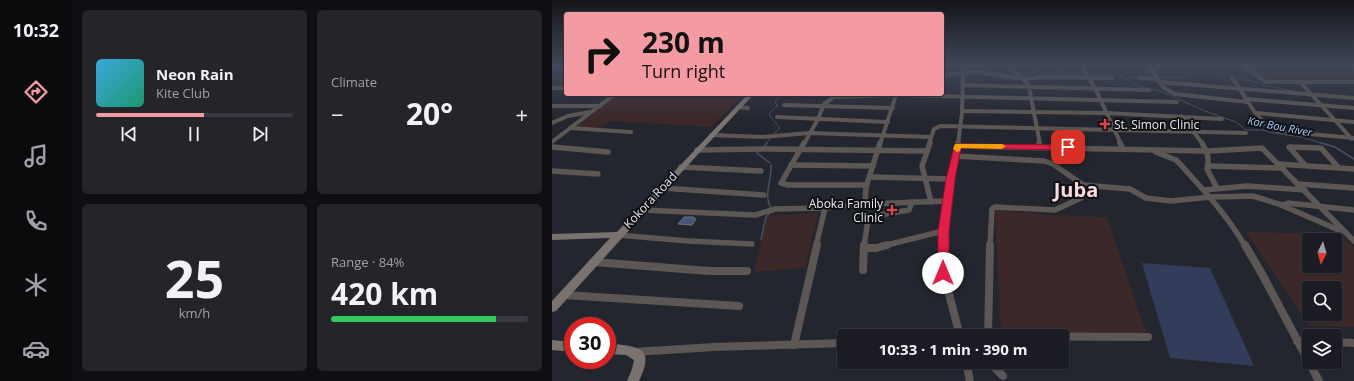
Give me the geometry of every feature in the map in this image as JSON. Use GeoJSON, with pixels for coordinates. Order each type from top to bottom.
{"type":"FeatureCollection","features":[{"type":"Feature","properties":{"kind":"street"},"geometry":{"type":"LineString","coordinates":[[1027,84],[1040,146]]}},
{"type":"Feature","properties":{"kind":"street"},"geometry":{"type":"LineString","coordinates":[[1092,84],[1123,149]]}},
{"type":"Feature","properties":{"kind":"street"},"geometry":{"type":"LineString","coordinates":[[1162,84],[1168,91],[1178,95],[1354,108]]}},
{"type":"Feature","properties":{"kind":"street"},"geometry":{"type":"LineString","coordinates":[[1191,84],[1354,98]]}},
{"type":"Feature","properties":{"kind":"street"},"geometry":{"type":"LineString","coordinates":[[1236,84],[1257,113],[1272,130],[1353,139]]}},
{"type":"Feature","properties":{"kind":"street"},"geometry":{"type":"LineString","coordinates":[[1302,84],[1353,139]]}},
{"type":"Feature","properties":{"kind":"street"},"geometry":{"type":"LineString","coordinates":[[958,329],[943,273],[944,231],[947,201],[961,127],[963,85],[1149,90]]}},
{"type":"Feature","properties":{"kind":"street"},"geometry":{"type":"LineString","coordinates":[[552,88],[564,88]]}},
{"type":"Feature","properties":{"kind":"street"},"geometry":{"type":"LineString","coordinates":[[552,142],[612,96]]}},
{"type":"Feature","properties":{"kind":"street","name":"Kokora Road"},"geometry":{"type":"LineString","coordinates":[[552,308],[681,167],[749,96]]}},
{"type":"Feature","properties":{"kind":"street"},"geometry":{"type":"LineString","coordinates":[[842,96],[829,99],[823,106],[818,119],[781,182],[783,184],[867,185]]}},
{"type":"Feature","properties":{"kind":"street"},"geometry":{"type":"LineString","coordinates":[[865,204],[867,185],[896,96]]}},
{"type":"Feature","properties":{"kind":"street"},"geometry":{"type":"LineString","coordinates":[[944,96],[1177,102]]}},
{"type":"Feature","properties":{"kind":"street"},"geometry":{"type":"LineString","coordinates":[[784,105],[893,108]]}},
{"type":"Feature","properties":{"kind":"street"},"geometry":{"type":"LineString","coordinates":[[552,106],[600,106]]}},
{"type":"Feature","properties":{"kind":"street"},"geometry":{"type":"LineString","coordinates":[[738,108],[748,108]]}},
{"type":"Feature","properties":{"kind":"street"},"geometry":{"type":"LineString","coordinates":[[962,111],[1106,113],[1222,119]]}},
{"type":"Feature","properties":{"kind":"street"},"geometry":{"type":"LineString","coordinates":[[552,123],[568,116],[592,112]]}},
{"type":"Feature","properties":{"kind":"street"},"geometry":{"type":"LineString","coordinates":[[1257,113],[1354,122]]}},
{"type":"Feature","properties":{"kind":"street"},"geometry":{"type":"LineString","coordinates":[[1181,116],[1208,151],[1209,166],[1207,169],[1217,188]]}},
{"type":"Feature","properties":{"kind":"street"},"geometry":{"type":"LineString","coordinates":[[777,117],[888,122]]}},
{"type":"Feature","properties":{"kind":"street"},"geometry":{"type":"LineString","coordinates":[[931,202],[924,179],[922,166],[934,129],[937,127],[1246,133]]}},
{"type":"Feature","properties":{"kind":"street"},"geometry":{"type":"LineString","coordinates":[[570,128],[631,132]]}},
{"type":"Feature","properties":{"kind":"street"},"geometry":{"type":"LineString","coordinates":[[712,135],[763,137],[809,133],[931,137]]}},
{"type":"Feature","properties":{"kind":"street"},"geometry":{"type":"LineString","coordinates":[[958,146],[1040,146],[1208,151],[1262,148],[1351,236],[1354,241]]}},
{"type":"Feature","properties":{"kind":"street"},"geometry":{"type":"LineString","coordinates":[[552,147],[608,152]]}},
{"type":"Feature","properties":{"kind":"street"},"geometry":{"type":"LineString","coordinates":[[1305,165],[1289,147],[1321,148],[1338,167]]}},
{"type":"Feature","properties":{"kind":"street"},"geometry":{"type":"LineString","coordinates":[[697,150],[801,149],[927,151]]}},
{"type":"Feature","properties":{"kind":"street"},"geometry":{"type":"LineString","coordinates":[[1153,150],[1176,160],[1204,190],[1234,227],[1319,381]]}},
{"type":"Feature","properties":{"kind":"street"},"geometry":{"type":"LineString","coordinates":[[955,156],[1044,161],[1053,164],[1083,185],[1130,189],[1146,198],[1172,201],[1210,197],[1253,196],[1282,205],[1288,203],[1354,210]]}},
{"type":"Feature","properties":{"kind":"street"},"geometry":{"type":"LineString","coordinates":[[791,165],[873,166]]}},
{"type":"Feature","properties":{"kind":"street"},"geometry":{"type":"LineString","coordinates":[[1209,166],[1305,165],[1354,169]]}},
{"type":"Feature","properties":{"kind":"street"},"geometry":{"type":"LineString","coordinates":[[681,167],[762,171]]}},
{"type":"Feature","properties":{"kind":"street"},"geometry":{"type":"LineString","coordinates":[[552,171],[598,174]]}},
{"type":"Feature","properties":{"kind":"street"},"geometry":{"type":"LineString","coordinates":[[870,177],[951,179]]}},
{"type":"Feature","properties":{"kind":"street"},"geometry":{"type":"LineString","coordinates":[[1298,184],[1354,188]]}},
{"type":"Feature","properties":{"kind":"street"},"geometry":{"type":"LineString","coordinates":[[988,329],[990,224],[992,209],[995,207],[1055,210],[1081,198],[1084,191],[1083,185]]}},
{"type":"Feature","properties":{"kind":"street"},"geometry":{"type":"LineString","coordinates":[[1204,190],[1247,186],[1305,190]]}},
{"type":"Feature","properties":{"kind":"street"},"geometry":{"type":"LineString","coordinates":[[662,188],[764,195]]}},
{"type":"Feature","properties":{"kind":"street"},"geometry":{"type":"LineString","coordinates":[[1269,200],[1351,236]]}},
{"type":"Feature","properties":{"kind":"street"},"geometry":{"type":"LineString","coordinates":[[642,210],[755,215],[772,209],[825,208],[865,204],[947,201]]}},
{"type":"Feature","properties":{"kind":"street"},"geometry":{"type":"LineString","coordinates":[[863,270],[868,220],[880,215],[909,210],[912,202]]}},
{"type":"Feature","properties":{"kind":"street"},"geometry":{"type":"LineString","coordinates":[[794,345],[825,208]]}},
{"type":"Feature","properties":{"kind":"street"},"geometry":{"type":"LineString","coordinates":[[864,248],[876,248],[944,231]]}},
{"type":"Feature","properties":{"kind":"street"},"geometry":{"type":"LineString","coordinates":[[552,237],[618,235],[688,241],[752,244]]}},
{"type":"Feature","properties":{"kind":"street"},"geometry":{"type":"LineString","coordinates":[[593,262],[709,272],[747,271]]}},
{"type":"Feature","properties":{"kind":"street"},"geometry":{"type":"LineString","coordinates":[[564,295],[739,306]]}},
{"type":"Feature","properties":{"kind":"street"},"geometry":{"type":"LineString","coordinates":[[1069,336],[1148,336]]}},
{"type":"Feature","properties":{"kind":"street"},"geometry":{"type":"LineString","coordinates":[[1297,342],[1302,342]]}},
{"type":"Feature","properties":{"kind":"street"},"geometry":{"type":"LineString","coordinates":[[1342,342],[1354,343]]}},
{"type":"Feature","properties":{"kind":"street"},"geometry":{"type":"LineString","coordinates":[[616,350],[633,352],[837,343]]}},
{"type":"Feature","properties":{"kind":"street"},"geometry":{"type":"LineString","coordinates":[[552,345],[564,346]]}},
{"type":"Feature","properties":{"kind":"street"},"geometry":{"type":"LineString","coordinates":[[632,381],[640,363],[640,357],[633,352]]}},
{"type":"Feature","properties":{"kind":"street"},"geometry":{"type":"LineString","coordinates":[[969,369],[970,381]]}},
{"type":"Feature","properties":{"kind":"street"},"geometry":{"type":"LineString","coordinates":[[997,369],[1003,376]]}},
{"type":"Feature","properties":{"kind":"shaded area"},"geometry":{"type":"Polygon","coordinates":[[[552,84],[564,84],[564,88],[552,87],[552,84]]]}},
{"type":"Feature","properties":{"kind":"shaded area"},"geometry":{"type":"Polygon","coordinates":[[[615,96],[741,96],[712,127],[610,121],[600,128],[576,127],[615,96]]]}},
{"type":"Feature","properties":{"kind":"shaded area"},"geometry":{"type":"Polygon","coordinates":[[[995,210],[1050,215],[1107,217],[1147,336],[1069,333],[1069,329],[1001,329],[995,210]]]}},
{"type":"Feature","properties":{"kind":"shaded area"},"geometry":{"type":"Polygon","coordinates":[[[818,213],[805,268],[754,272],[767,216],[818,213]]]}},
{"type":"Feature","properties":{"kind":"shaded area"},"geometry":{"type":"Polygon","coordinates":[[[1246,232],[1302,233],[1302,273],[1342,273],[1342,236],[1354,248],[1354,327],[1309,325],[1306,321],[1342,321],[1342,281],[1302,281],[1302,315],[1246,232]]]}},
{"type":"Feature","properties":{"kind":"shaded area"},"geometry":{"type":"Polygon","coordinates":[[[1142,263],[1210,268],[1254,366],[1170,358],[1142,263]]]}},
{"type":"Feature","properties":{"kind":"building"},"geometry":{"type":"Polygon","coordinates":[[[684,217],[693,217],[696,219],[692,225],[678,224],[684,217]]]}},
{"type":"Feature","properties":{"kind":"waterway","name":"Kor Bou River"},"geometry":{"type":"LineString","coordinates":[[1133,84],[1146,88]]}},
{"type":"Feature","properties":{"kind":"waterway"},"geometry":{"type":"LineString","coordinates":[[1261,84],[1293,91]]}},
{"type":"Feature","properties":{"kind":"waterway","name":"Kor Bou River"},"geometry":{"type":"LineString","coordinates":[[1150,89],[1160,91],[1205,111],[1236,122],[1246,130],[1263,130],[1272,133],[1302,137],[1324,144]]}},
{"type":"Feature","properties":{"kind":"waterway"},"geometry":{"type":"LineString","coordinates":[[773,135],[780,128],[770,116],[770,112],[777,106],[775,102],[780,96]]}},
{"type":"Feature","properties":{"kind":"waterway"},"geometry":{"type":"LineString","coordinates":[[766,144],[771,137]]}},
{"type":"Feature","properties":{"kind":"waterway"},"geometry":{"type":"LineString","coordinates":[[764,147],[767,143]]}},
{"type":"Feature","properties":{"kind":"waterway","name":"Kor Bou River"},"geometry":{"type":"LineString","coordinates":[[1321,143],[1335,147],[1354,159]]}},
{"type":"Feature","properties":{"kind":"waterway"},"geometry":{"type":"LineString","coordinates":[[757,151],[757,153],[770,163]]}},
{"type":"Feature","properties":{"kind":"waterway"},"geometry":{"type":"LineString","coordinates":[[771,165],[768,192],[771,208]]}},
{"type":"Feature","properties":{"kind":"waterway"},"geometry":{"type":"LineString","coordinates":[[761,239],[766,217],[770,213]]}},
{"type":"Feature","properties":{"kind":"slow traffic"},"geometry":{"type":"LineString","coordinates":[[957,149],[958,146],[1002,146]]}},
{"type":"Feature","properties":{"kind":"place","name":"St. Simon Clinic"},"geometry":{"type":"Point","coordinates":[1105,124]}},
{"type":"Feature","properties":{"kind":"place","name":"Aboka Family Clinic"},"geometry":{"type":"Point","coordinates":[892,210]}},
{"type":"Feature","properties":{"kind":"district","name":"Juba"},"geometry":{"type":"Point","coordinates":[1076,189]}},
{"type":"Feature","properties":{"kind":"route"},"geometry":{"type":"LineString","coordinates":[[943,273],[943,247],[947,201],[958,146],[1068,147]]}}]}
